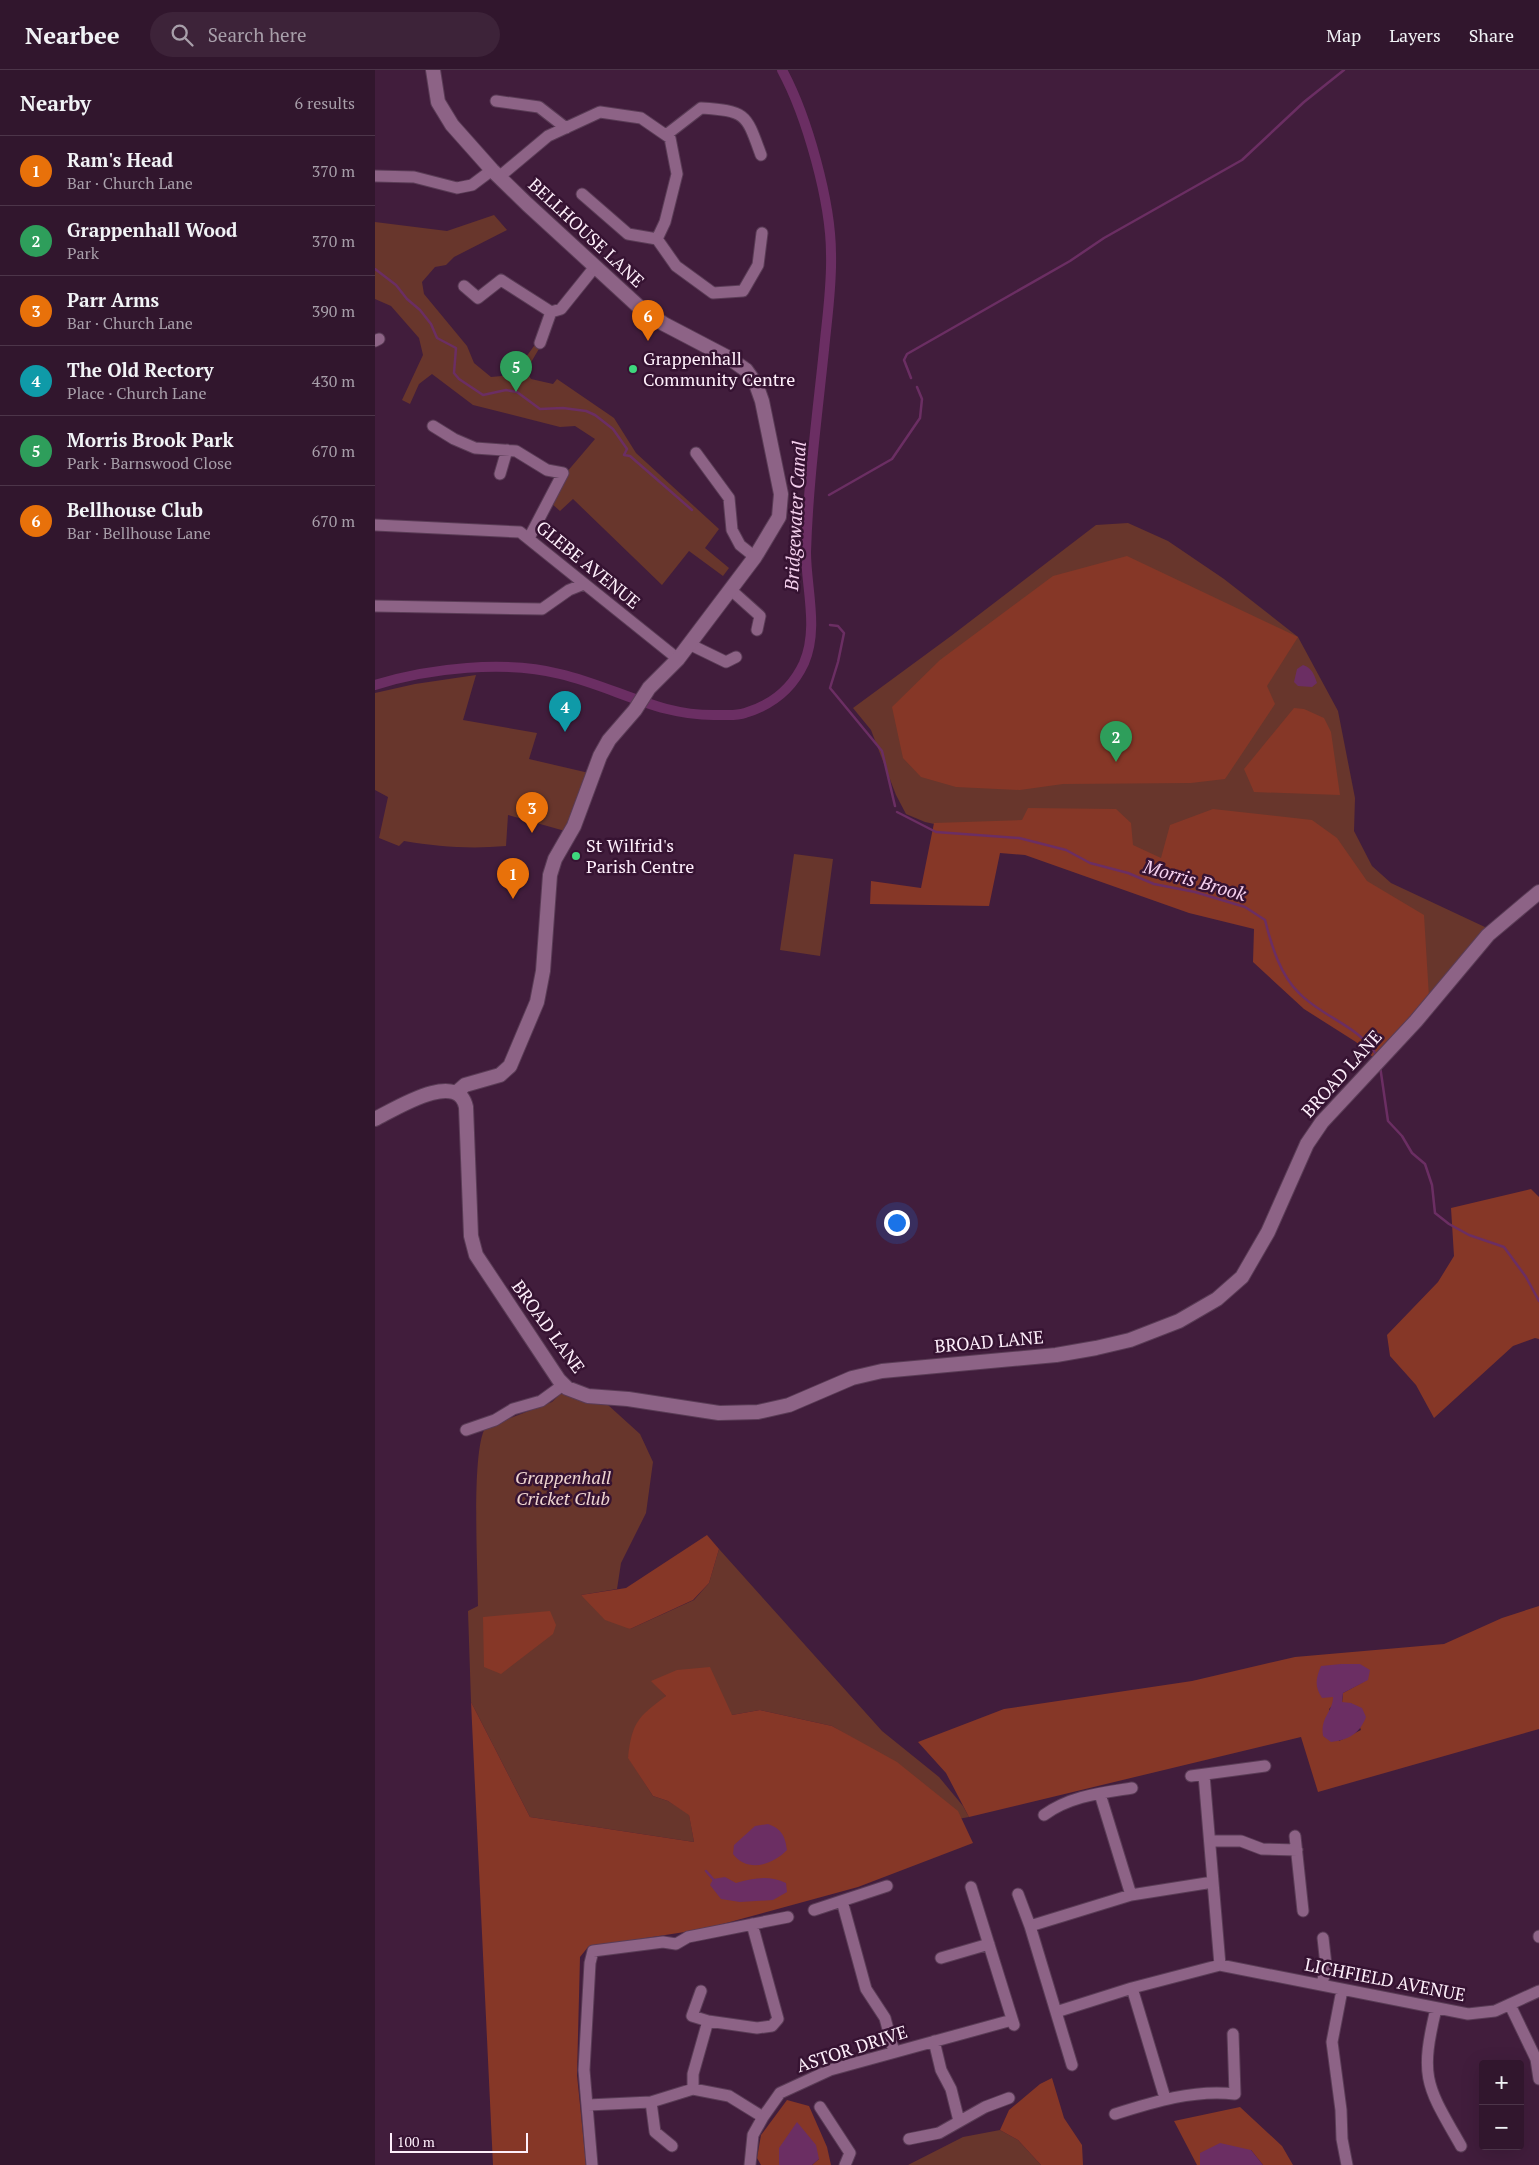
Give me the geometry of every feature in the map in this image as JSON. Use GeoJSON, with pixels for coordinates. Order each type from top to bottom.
{"type":"FeatureCollection","features":[{"type":"Feature","properties":{"kind":"street","name":"BELLHOUSE LANE"},"geometry":{"type":"LineString","coordinates":[[433,70],[438,102],[452,126],[496,174],[594,268],[637,305],[664,324],[729,358],[746,370],[757,384],[781,494],[779,517],[755,557],[678,659],[644,696],[635,710],[609,740],[600,756],[574,826],[555,859],[550,875],[543,971],[537,1002],[510,1066],[500,1075],[465,1085],[457,1092]]}},
{"type":"Feature","properties":{"kind":"street"},"geometry":{"type":"LineString","coordinates":[[496,101],[539,107],[566,128]]}},
{"type":"Feature","properties":{"kind":"street"},"geometry":{"type":"LineString","coordinates":[[666,135],[701,108],[732,110],[750,123],[761,155]]}},
{"type":"Feature","properties":{"kind":"street"},"geometry":{"type":"LineString","coordinates":[[375,176],[413,177],[457,188],[472,185],[496,174],[548,136],[600,112],[641,118],[670,138],[677,174],[665,222],[657,239]]}},
{"type":"Feature","properties":{"kind":"street"},"geometry":{"type":"LineString","coordinates":[[582,194],[628,234],[657,239],[676,266],[713,293],[743,291],[758,266],[761,233]]}},
{"type":"Feature","properties":{"kind":"street"},"geometry":{"type":"LineString","coordinates":[[464,286],[478,298],[501,280],[551,312],[561,310],[594,268]]}},
{"type":"Feature","properties":{"kind":"street"},"geometry":{"type":"LineString","coordinates":[[540,343],[551,312]]}},
{"type":"Feature","properties":{"kind":"street"},"geometry":{"type":"LineString","coordinates":[[433,426],[454,439],[475,448],[516,451],[547,470],[563,473],[529,538]]}},
{"type":"Feature","properties":{"kind":"street"},"geometry":{"type":"LineString","coordinates":[[499,474],[507,450]]}},
{"type":"Feature","properties":{"kind":"street"},"geometry":{"type":"LineString","coordinates":[[697,453],[729,498],[732,530],[740,545],[755,557]]}},
{"type":"Feature","properties":{"kind":"street","name":"GLEBE AVENUE"},"geometry":{"type":"LineString","coordinates":[[375,525],[520,532],[678,659]]}},
{"type":"Feature","properties":{"kind":"street"},"geometry":{"type":"LineString","coordinates":[[375,606],[542,609],[569,590],[583,584]]}},
{"type":"Feature","properties":{"kind":"street"},"geometry":{"type":"LineString","coordinates":[[731,590],[760,616],[757,630]]}},
{"type":"Feature","properties":{"kind":"street"},"geometry":{"type":"LineString","coordinates":[[689,644],[727,662],[736,657]]}},
{"type":"Feature","properties":{"kind":"street","name":"BROAD LANE"},"geometry":{"type":"LineString","coordinates":[[457,1092],[463,1098],[466,1107],[469,1208],[473,1248],[484,1269],[563,1385],[588,1396],[628,1399],[719,1413],[752,1413],[784,1407],[852,1378],[882,1371],[1056,1355],[1113,1345],[1154,1331],[1203,1308],[1230,1289],[1242,1277],[1268,1232],[1314,1133],[1334,1107],[1387,1052],[1489,935],[1539,892]]}},
{"type":"Feature","properties":{"kind":"street"},"geometry":{"type":"LineString","coordinates":[[375,1119],[430,1093],[445,1090],[457,1092]]}},
{"type":"Feature","properties":{"kind":"street"},"geometry":{"type":"LineString","coordinates":[[466,1430],[495,1420],[513,1409],[541,1400],[563,1385]]}},
{"type":"Feature","properties":{"kind":"street"},"geometry":{"type":"LineString","coordinates":[[1191,1776],[1265,1766]]}},
{"type":"Feature","properties":{"kind":"street"},"geometry":{"type":"LineString","coordinates":[[1056,2012],[1132,1988],[1220,1965],[1204,1775]]}},
{"type":"Feature","properties":{"kind":"street"},"geometry":{"type":"LineString","coordinates":[[1045,1815],[1059,1804],[1070,1800],[1132,1788]]}},
{"type":"Feature","properties":{"kind":"street"},"geometry":{"type":"LineString","coordinates":[[1099,1794],[1131,1895]]}},
{"type":"Feature","properties":{"kind":"street"},"geometry":{"type":"LineString","coordinates":[[1295,1836],[1303,1912]]}},
{"type":"Feature","properties":{"kind":"street"},"geometry":{"type":"LineString","coordinates":[[1211,1841],[1241,1841],[1262,1849],[1297,1850]]}},
{"type":"Feature","properties":{"kind":"street"},"geometry":{"type":"LineString","coordinates":[[1030,1926],[1131,1895],[1213,1882]]}},
{"type":"Feature","properties":{"kind":"street"},"geometry":{"type":"LineString","coordinates":[[814,1910],[887,1886]]}},
{"type":"Feature","properties":{"kind":"street","name":"ASTOR DRIVE"},"geometry":{"type":"LineString","coordinates":[[751,2165],[753,2134],[780,2093],[829,2070],[934,2041],[1013,2022],[971,1887]]}},
{"type":"Feature","properties":{"kind":"street"},"geometry":{"type":"LineString","coordinates":[[1018,1894],[1030,1926],[1072,2065]]}},
{"type":"Feature","properties":{"kind":"street"},"geometry":{"type":"LineString","coordinates":[[842,1901],[866,1988],[885,2018],[894,2052]]}},
{"type":"Feature","properties":{"kind":"street"},"geometry":{"type":"LineString","coordinates":[[592,2165],[584,2070],[589,1964],[593,1951],[663,1942],[677,1944],[688,1937],[788,1916]]}},
{"type":"Feature","properties":{"kind":"street"},"geometry":{"type":"LineString","coordinates":[[701,1991],[692,2016],[708,2021],[757,2028],[772,2026],[778,2019],[752,1924]]}},
{"type":"Feature","properties":{"kind":"street"},"geometry":{"type":"LineString","coordinates":[[1322,1986],[1326,1965],[1323,1938]]}},
{"type":"Feature","properties":{"kind":"street"},"geometry":{"type":"LineString","coordinates":[[941,1958],[989,1944]]}},
{"type":"Feature","properties":{"kind":"street","name":"LICHFIELD AVENUE"},"geometry":{"type":"LineString","coordinates":[[1220,1965],[1459,2014],[1478,2014],[1495,2011],[1539,1991]]}},
{"type":"Feature","properties":{"kind":"street"},"geometry":{"type":"LineString","coordinates":[[1132,1988],[1165,2098]]}},
{"type":"Feature","properties":{"kind":"street"},"geometry":{"type":"LineString","coordinates":[[1343,1990],[1332,2042],[1341,2110],[1342,2139],[1347,2165]]}},
{"type":"Feature","properties":{"kind":"street"},"geometry":{"type":"LineString","coordinates":[[1510,2005],[1536,2059],[1539,2079]]}},
{"type":"Feature","properties":{"kind":"street"},"geometry":{"type":"LineString","coordinates":[[1436,2009],[1426,2054],[1426,2075],[1429,2086],[1462,2148]]}},
{"type":"Feature","properties":{"kind":"street"},"geometry":{"type":"LineString","coordinates":[[693,2089],[693,2074],[708,2021]]}},
{"type":"Feature","properties":{"kind":"street"},"geometry":{"type":"LineString","coordinates":[[1115,2114],[1165,2098],[1225,2093],[1235,2094],[1233,2034]]}},
{"type":"Feature","properties":{"kind":"street"},"geometry":{"type":"LineString","coordinates":[[934,2041],[941,2070],[951,2088],[959,2121]]}},
{"type":"Feature","properties":{"kind":"street"},"geometry":{"type":"LineString","coordinates":[[588,2105],[651,2102],[693,2089],[729,2096],[763,2117]]}},
{"type":"Feature","properties":{"kind":"street"},"geometry":{"type":"LineString","coordinates":[[909,2139],[939,2133],[959,2121],[1009,2098]]}},
{"type":"Feature","properties":{"kind":"street"},"geometry":{"type":"LineString","coordinates":[[651,2102],[655,2132],[672,2146]]}},
{"type":"Feature","properties":{"kind":"street"},"geometry":{"type":"LineString","coordinates":[[820,2107],[849,2153],[845,2165]]}},
{"type":"Feature","properties":{"kind":"green space"},"geometry":{"type":"Polygon","coordinates":[[[494,215],[507,230],[454,257],[446,265],[435,267],[422,282],[424,294],[467,346],[474,363],[491,377],[513,375],[534,346],[540,347],[526,371],[531,379],[553,384],[557,379],[614,418],[636,453],[719,529],[705,548],[729,568],[723,576],[689,551],[662,585],[573,499],[560,511],[551,503],[566,473],[595,439],[575,426],[560,427],[473,405],[432,374],[419,384],[410,404],[402,400],[423,355],[419,338],[391,306],[375,299],[375,222],[447,231],[494,215]]]}},
{"type":"Feature","properties":{"kind":"green space"},"geometry":{"type":"Polygon","coordinates":[[[1128,523],[1168,541],[1224,579],[1298,637],[1338,711],[1355,798],[1354,831],[1372,866],[1391,883],[1487,928],[1429,997],[1257,925],[1031,845],[925,822],[906,814],[896,795],[871,730],[853,708],[1096,525],[1128,523]]]}},
{"type":"Feature","properties":{"kind":"green space"},"geometry":{"type":"Polygon","coordinates":[[[476,675],[463,720],[537,733],[529,759],[589,773],[565,831],[508,815],[506,846],[455,847],[404,841],[399,846],[379,838],[388,797],[375,790],[375,693],[415,684],[476,675]]]}},
{"type":"Feature","properties":{"kind":"green space"},"geometry":{"type":"Polygon","coordinates":[[[794,854],[833,859],[820,956],[780,950],[794,854]]]}},
{"type":"Feature","properties":{"kind":"green space","name":"Grappenhall Cricket Club"},"geometry":{"type":"Polygon","coordinates":[[[562,1392],[579,1400],[608,1405],[640,1434],[653,1462],[646,1513],[621,1563],[617,1589],[581,1595],[630,1629],[694,1600],[709,1583],[719,1549],[882,1731],[939,1777],[963,1806],[969,1817],[958,1819],[859,1742],[832,1726],[760,1710],[732,1715],[652,1681],[666,1696],[628,1757],[653,1796],[668,1801],[689,1814],[694,1842],[530,1817],[471,1702],[468,1611],[478,1606],[476,1513],[478,1462],[485,1428],[552,1402],[562,1392]]]}},
{"type":"Feature","properties":{"kind":"green space"},"geometry":{"type":"Polygon","coordinates":[[[1000,2130],[1018,2140],[1041,2165],[908,2165],[963,2137],[1000,2130]]]}},
{"type":"Feature","properties":{"kind":"shaded area"},"geometry":{"type":"Polygon","coordinates":[[[1127,556],[1298,637],[1267,686],[1275,704],[1225,779],[1191,783],[1063,784],[1020,790],[956,787],[921,777],[903,758],[892,707],[940,660],[1053,576],[1127,556]]]}},
{"type":"Feature","properties":{"kind":"shaded area"},"geometry":{"type":"Polygon","coordinates":[[[1303,665],[1311,670],[1315,677],[1317,683],[1312,687],[1298,686],[1294,682],[1297,669],[1303,665]]]}},
{"type":"Feature","properties":{"kind":"shaded area"},"geometry":{"type":"Polygon","coordinates":[[[1294,708],[1304,709],[1324,718],[1331,732],[1340,795],[1254,792],[1244,769],[1294,708]]]}},
{"type":"Feature","properties":{"kind":"shaded area"},"geometry":{"type":"Polygon","coordinates":[[[1028,808],[1116,809],[1131,823],[1133,845],[1161,858],[1170,825],[1213,809],[1312,820],[1337,838],[1367,881],[1424,915],[1429,997],[1375,1059],[1356,1042],[1304,1009],[1253,962],[1254,929],[1189,913],[1025,855],[1000,853],[989,906],[870,904],[871,881],[921,888],[934,823],[1022,820],[1028,808]]]}},
{"type":"Feature","properties":{"kind":"shaded area"},"geometry":{"type":"Polygon","coordinates":[[[1531,1189],[1539,1197],[1539,1339],[1535,1338],[1513,1346],[1434,1418],[1416,1385],[1390,1356],[1387,1335],[1438,1282],[1454,1256],[1451,1208],[1531,1189]]]}},
{"type":"Feature","properties":{"kind":"shaded area"},"geometry":{"type":"Polygon","coordinates":[[[707,1535],[719,1549],[709,1583],[693,1600],[630,1629],[605,1620],[581,1595],[626,1588],[707,1535]]]}},
{"type":"Feature","properties":{"kind":"shaded area"},"geometry":{"type":"Polygon","coordinates":[[[1539,1606],[1539,1729],[1318,1792],[1301,1737],[969,1817],[946,1773],[918,1742],[1004,1709],[1192,1681],[1295,1657],[1444,1644],[1502,1618],[1539,1606]],[[1367,1680],[1333,1696],[1333,1705],[1329,1709],[1339,1741],[1361,1730],[1351,1703],[1342,1703],[1343,1693],[1367,1680]]]}},
{"type":"Feature","properties":{"kind":"shaded area"},"geometry":{"type":"Polygon","coordinates":[[[550,1611],[556,1625],[553,1634],[501,1674],[484,1667],[483,1617],[550,1611]]]}},
{"type":"Feature","properties":{"kind":"shaded area"},"geometry":{"type":"Polygon","coordinates":[[[1360,1664],[1370,1670],[1368,1680],[1343,1693],[1342,1702],[1351,1703],[1362,1708],[1366,1717],[1364,1723],[1353,1735],[1343,1740],[1331,1742],[1323,1736],[1323,1724],[1331,1707],[1333,1697],[1322,1698],[1317,1686],[1317,1678],[1321,1666],[1360,1664]]]}},
{"type":"Feature","properties":{"kind":"shaded area"},"geometry":{"type":"Polygon","coordinates":[[[710,1667],[732,1715],[760,1710],[832,1726],[897,1762],[958,1811],[973,1843],[858,1887],[704,1929],[588,1947],[580,1957],[577,2075],[586,2165],[493,2165],[471,1702],[530,1817],[694,1842],[689,1815],[668,1801],[653,1796],[628,1758],[634,1728],[638,1721],[649,1709],[666,1696],[651,1681],[677,1670],[710,1667]]]}},
{"type":"Feature","properties":{"kind":"shaded area"},"geometry":{"type":"Polygon","coordinates":[[[768,1824],[777,1828],[782,1834],[787,1850],[775,1860],[760,1865],[745,1864],[739,1860],[733,1854],[734,1845],[755,1826],[768,1824]]]}},
{"type":"Feature","properties":{"kind":"shaded area"},"geometry":{"type":"Polygon","coordinates":[[[725,1877],[736,1883],[768,1878],[780,1880],[786,1883],[787,1892],[773,1900],[740,1902],[721,1899],[710,1885],[713,1879],[725,1877]]]}},
{"type":"Feature","properties":{"kind":"shaded area"},"geometry":{"type":"Polygon","coordinates":[[[1052,2078],[1064,2118],[1082,2145],[1083,2165],[1041,2165],[1018,2140],[1000,2130],[1009,2110],[1040,2084],[1052,2078]]]}},
{"type":"Feature","properties":{"kind":"shaded area"},"geometry":{"type":"Polygon","coordinates":[[[787,2100],[809,2106],[827,2147],[831,2165],[812,2165],[819,2159],[779,2148],[779,2165],[761,2165],[757,2158],[761,2135],[787,2100]]]}},
{"type":"Feature","properties":{"kind":"shaded area"},"geometry":{"type":"Polygon","coordinates":[[[1240,2107],[1282,2146],[1293,2165],[1263,2165],[1251,2150],[1200,2153],[1200,2165],[1197,2165],[1174,2121],[1240,2107]]]}},
{"type":"Feature","properties":{"kind":"shaded area"},"geometry":{"type":"Polygon","coordinates":[[[797,2122],[816,2145],[819,2159],[812,2165],[779,2165],[779,2148],[797,2122]]]}},
{"type":"Feature","properties":{"kind":"shaded area"},"geometry":{"type":"Polygon","coordinates":[[[1220,2143],[1251,2150],[1263,2165],[1200,2165],[1200,2153],[1220,2143]]]}},
{"type":"Feature","properties":{"kind":"waterway","name":"Bridgewater Canal"},"geometry":{"type":"LineString","coordinates":[[375,685],[443,670],[515,667],[560,674],[677,711],[697,714],[732,715],[755,710],[772,701],[794,681],[804,663],[811,636],[811,608],[806,552],[807,527],[829,302],[831,254],[827,210],[816,160],[800,111],[782,70]]}},
{"type":"Feature","properties":{"kind":"waterway"},"geometry":{"type":"LineString","coordinates":[[911,378],[904,360],[907,354],[1070,261],[1104,238],[1242,160],[1304,102],[1344,70]]}},
{"type":"Feature","properties":{"kind":"waterway","name":"Morris Brook"},"geometry":{"type":"LineString","coordinates":[[375,269],[396,285],[407,299],[420,310],[431,324],[437,338],[456,348],[454,373],[459,379],[483,395],[506,390],[517,392],[540,409],[563,408],[586,411],[595,415],[613,429],[627,449],[624,455],[630,456],[692,510]]}},
{"type":"Feature","properties":{"kind":"waterway"},"geometry":{"type":"LineString","coordinates":[[829,495],[892,459],[920,418],[922,399],[917,387]]}},
{"type":"Feature","properties":{"kind":"waterway","name":"Morris Brook"},"geometry":{"type":"LineString","coordinates":[[830,625],[838,626],[844,633],[830,688],[882,751],[895,806]]}},
{"type":"Feature","properties":{"kind":"waterway","name":"Morris Brook"},"geometry":{"type":"LineString","coordinates":[[897,812],[936,832],[1019,838],[1066,850],[1090,863],[1128,873],[1154,884],[1195,892],[1245,907],[1265,920],[1277,959],[1292,986],[1308,1001],[1361,1037],[1377,1056]]}},
{"type":"Feature","properties":{"kind":"waterway","name":"Morris Brook"},"geometry":{"type":"LineString","coordinates":[[1380,1066],[1388,1121],[1402,1136],[1412,1153],[1425,1164],[1432,1185],[1435,1213],[1449,1224],[1469,1235],[1504,1247],[1526,1277],[1539,1301]]}},
{"type":"Feature","properties":{"kind":"waterway"},"geometry":{"type":"LineString","coordinates":[[706,1871],[713,1879]]}},
{"type":"Feature","properties":{"kind":"place","name":"Bellhouse Club"},"geometry":{"type":"Point","coordinates":[648,341]}},
{"type":"Feature","properties":{"kind":"place","name":"Grappenhall Community Centre"},"geometry":{"type":"Point","coordinates":[633,369]}},
{"type":"Feature","properties":{"kind":"place","name":"Morris Brook Park"},"geometry":{"type":"Point","coordinates":[516,392]}},
{"type":"Feature","properties":{"kind":"place","name":"The Old Rectory"},"geometry":{"type":"Point","coordinates":[565,732]}},
{"type":"Feature","properties":{"kind":"place","name":"Grappenhall Wood"},"geometry":{"type":"Point","coordinates":[1116,762]}},
{"type":"Feature","properties":{"kind":"place","name":"Parr Arms"},"geometry":{"type":"Point","coordinates":[532,833]}},
{"type":"Feature","properties":{"kind":"place","name":"St Wilfrid's Parish Centre"},"geometry":{"type":"Point","coordinates":[576,856]}},
{"type":"Feature","properties":{"kind":"place","name":"Ram's Head"},"geometry":{"type":"Point","coordinates":[513,899]}}]}
